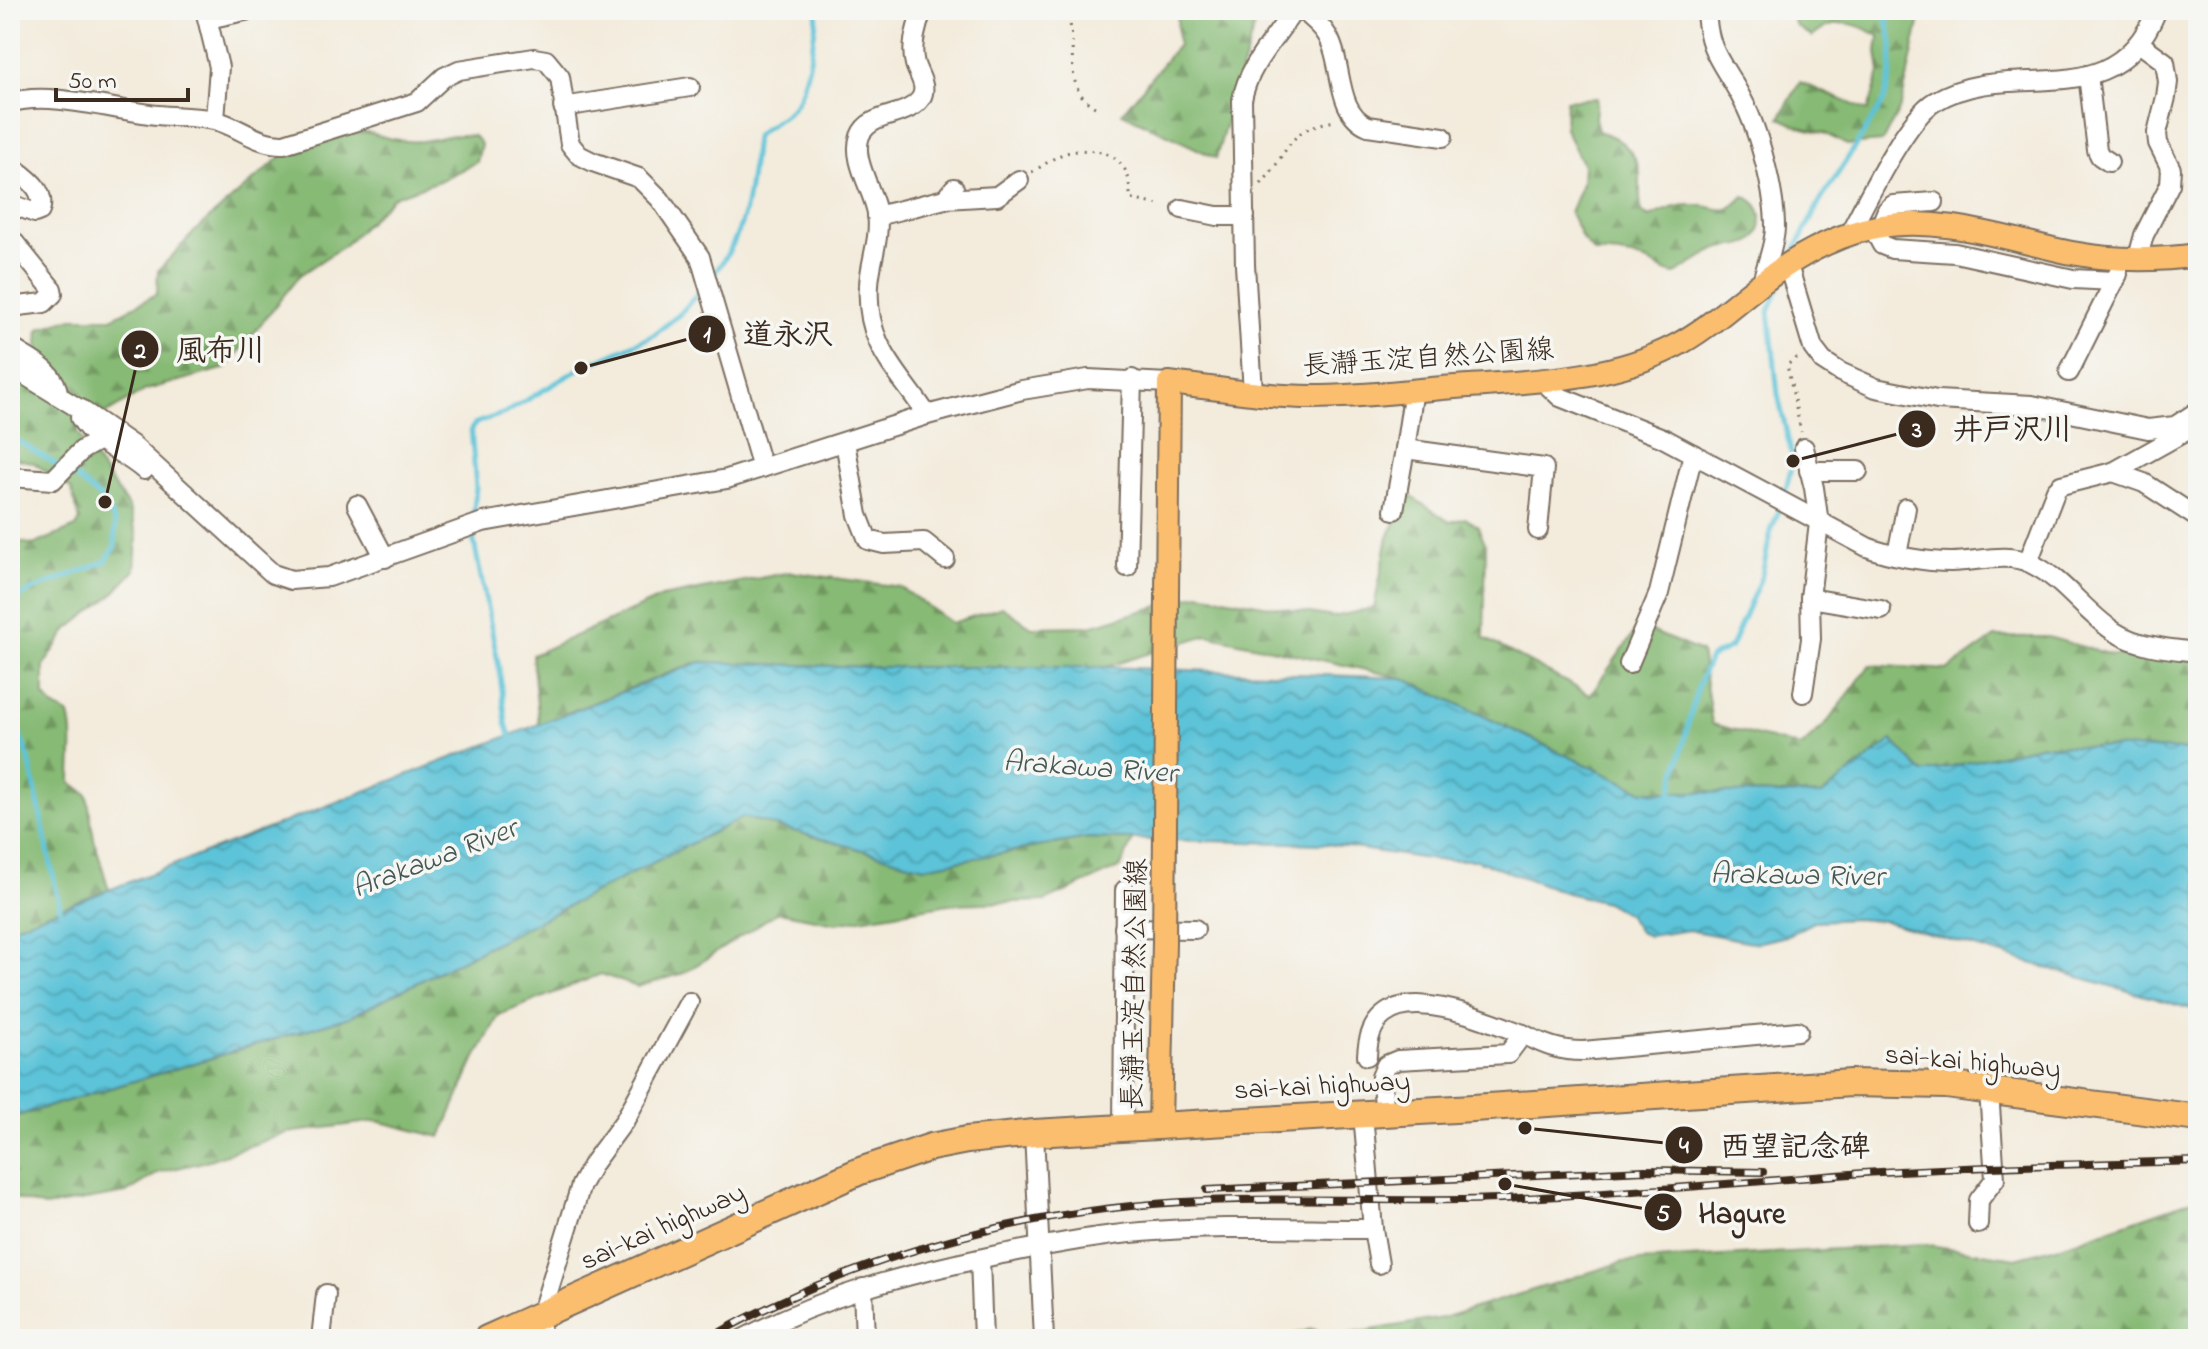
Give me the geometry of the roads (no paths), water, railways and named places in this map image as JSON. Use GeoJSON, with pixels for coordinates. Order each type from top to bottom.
{"type":"FeatureCollection","features":[{"type":"Feature","properties":{"kind":"highway","name":"sai-kai highway"},"geometry":{"type":"LineString","coordinates":[[487,1339],[540,1327],[860,1171],[931,1147],[967,1140],[1160,1124],[1851,1083],[1946,1085],[2198,1118]]}},
{"type":"Feature","properties":{"kind":"main road","name":"長瀞玉淀自然公園線"},"geometry":{"type":"LineString","coordinates":[[1160,1124],[1169,383],[1311,397],[1542,380],[1607,372],[1677,345],[1727,312],[1762,282],[1824,244],[1876,227],[1930,224],[1971,229],[2126,267],[2198,255]]}},
{"type":"Feature","properties":{"kind":"street"},"geometry":{"type":"LineString","coordinates":[[922,10],[913,44],[914,62],[924,87],[921,98],[909,108],[873,121],[860,135],[858,153],[877,216],[878,232],[869,286],[879,348],[927,415]]}},
{"type":"Feature","properties":{"kind":"street"},"geometry":{"type":"LineString","coordinates":[[1253,392],[1245,265],[1245,149],[1240,118],[1245,81],[1294,10]]}},
{"type":"Feature","properties":{"kind":"street"},"geometry":{"type":"LineString","coordinates":[[1303,10],[1327,33],[1348,107],[1356,121],[1368,126],[1443,137]]}},
{"type":"Feature","properties":{"kind":"street"},"geometry":{"type":"LineString","coordinates":[[1706,10],[1707,34],[1712,48],[1749,114],[1771,188],[1775,230],[1762,282]]}},
{"type":"Feature","properties":{"kind":"street"},"geometry":{"type":"LineString","coordinates":[[1849,234],[1915,120],[1933,102],[1958,90],[2088,75],[2112,68],[2139,43],[2157,10]]}},
{"type":"Feature","properties":{"kind":"street"},"geometry":{"type":"LineString","coordinates":[[215,120],[219,67],[206,14],[245,11]]}},
{"type":"Feature","properties":{"kind":"street"},"geometry":{"type":"LineString","coordinates":[[2069,372],[2170,184],[2171,169],[2158,143],[2157,133],[2168,82],[2165,62],[2139,43]]}},
{"type":"Feature","properties":{"kind":"street"},"geometry":{"type":"LineString","coordinates":[[12,101],[29,98],[54,100],[215,120],[269,144],[284,144],[409,105],[431,91],[444,77],[459,70],[534,58],[546,60],[556,68],[560,77],[567,137],[579,155],[639,178],[660,199],[700,257],[762,468]]}},
{"type":"Feature","properties":{"kind":"street"},"geometry":{"type":"LineString","coordinates":[[2088,75],[2097,150],[2109,162]]}},
{"type":"Feature","properties":{"kind":"street"},"geometry":{"type":"LineString","coordinates":[[563,107],[690,87]]}},
{"type":"Feature","properties":{"kind":"street"},"geometry":{"type":"LineString","coordinates":[[10,165],[38,189],[42,199],[40,211],[35,213],[10,206]]}},
{"type":"Feature","properties":{"kind":"street"},"geometry":{"type":"LineString","coordinates":[[877,216],[949,193],[997,196],[1019,180]]}},
{"type":"Feature","properties":{"kind":"street"},"geometry":{"type":"LineString","coordinates":[[1876,227],[1893,205],[1934,202]]}},
{"type":"Feature","properties":{"kind":"street"},"geometry":{"type":"LineString","coordinates":[[1182,209],[1217,216],[1245,209]]}},
{"type":"Feature","properties":{"kind":"street"},"geometry":{"type":"LineString","coordinates":[[10,237],[53,294],[44,303],[10,307]]}},
{"type":"Feature","properties":{"kind":"street"},"geometry":{"type":"LineString","coordinates":[[1788,265],[1813,348],[1823,361],[1840,372],[1876,388],[1937,400],[2032,405],[2148,429],[2175,426],[2198,411]]}},
{"type":"Feature","properties":{"kind":"street"},"geometry":{"type":"LineString","coordinates":[[10,347],[49,372],[57,383],[59,396]]}},
{"type":"Feature","properties":{"kind":"street"},"geometry":{"type":"LineString","coordinates":[[10,366],[81,409],[132,445],[273,574],[291,580],[309,580],[342,573],[483,522],[727,479],[927,415],[1022,390],[1088,379],[1169,383]]}},
{"type":"Feature","properties":{"kind":"street"},"geometry":{"type":"LineString","coordinates":[[1127,567],[1132,379]]}},
{"type":"Feature","properties":{"kind":"street"},"geometry":{"type":"LineString","coordinates":[[1542,380],[1560,397],[1663,438],[1819,523],[1881,552],[1951,562],[2004,558],[2028,562],[2059,582],[2116,633],[2142,643],[2198,652]]}},
{"type":"Feature","properties":{"kind":"street"},"geometry":{"type":"LineString","coordinates":[[1394,510],[1414,389]]}},
{"type":"Feature","properties":{"kind":"street"},"geometry":{"type":"LineString","coordinates":[[81,409],[80,418],[98,441],[106,443],[139,466],[166,489],[180,488]]}},
{"type":"Feature","properties":{"kind":"street"},"geometry":{"type":"LineString","coordinates":[[2028,562],[2056,490],[2072,481],[2113,472],[2189,431],[2198,422]]}},
{"type":"Feature","properties":{"kind":"street"},"geometry":{"type":"LineString","coordinates":[[10,477],[53,480],[82,450],[98,441]]}},
{"type":"Feature","properties":{"kind":"street"},"geometry":{"type":"LineString","coordinates":[[845,442],[858,515],[868,540],[884,544],[924,542],[945,559]]}},
{"type":"Feature","properties":{"kind":"street"},"geometry":{"type":"LineString","coordinates":[[1803,693],[1811,639],[1810,598],[1819,523],[1804,448]]}},
{"type":"Feature","properties":{"kind":"street"},"geometry":{"type":"LineString","coordinates":[[1405,449],[1544,468],[1538,530]]}},
{"type":"Feature","properties":{"kind":"street"},"geometry":{"type":"LineString","coordinates":[[1629,664],[1659,593],[1693,454]]}},
{"type":"Feature","properties":{"kind":"street"},"geometry":{"type":"LineString","coordinates":[[1809,471],[1858,471]]}},
{"type":"Feature","properties":{"kind":"street"},"geometry":{"type":"LineString","coordinates":[[2113,472],[2144,483],[2198,518]]}},
{"type":"Feature","properties":{"kind":"street"},"geometry":{"type":"LineString","coordinates":[[357,505],[385,558]]}},
{"type":"Feature","properties":{"kind":"street"},"geometry":{"type":"LineString","coordinates":[[1897,555],[1906,508]]}},
{"type":"Feature","properties":{"kind":"street"},"geometry":{"type":"LineString","coordinates":[[1810,598],[1881,610]]}},
{"type":"Feature","properties":{"kind":"street"},"geometry":{"type":"LineString","coordinates":[[1123,1127],[1125,890]]}},
{"type":"Feature","properties":{"kind":"street"},"geometry":{"type":"LineString","coordinates":[[1124,928],[1195,929]]}},
{"type":"Feature","properties":{"kind":"street"},"geometry":{"type":"LineString","coordinates":[[540,1327],[581,1185],[625,1120],[689,1002]]}},
{"type":"Feature","properties":{"kind":"street"},"geometry":{"type":"LineString","coordinates":[[1367,1056],[1368,1041],[1377,1019],[1398,1005],[1416,1004],[1469,1014],[1554,1048],[1583,1051],[1798,1031]]}},
{"type":"Feature","properties":{"kind":"street"},"geometry":{"type":"LineString","coordinates":[[1379,1264],[1373,1229],[1374,1113],[1386,1065],[1398,1060],[1508,1054],[1523,1034]]}},
{"type":"Feature","properties":{"kind":"street"},"geometry":{"type":"LineString","coordinates":[[1978,1224],[1979,1200],[1995,1179],[1989,1091]]}},
{"type":"Feature","properties":{"kind":"street"},"geometry":{"type":"LineString","coordinates":[[1034,1133],[1044,1339]]}},
{"type":"Feature","properties":{"kind":"street"},"geometry":{"type":"LineString","coordinates":[[743,1339],[808,1307],[863,1288],[1040,1246],[1143,1231],[1373,1229]]}},
{"type":"Feature","properties":{"kind":"street"},"geometry":{"type":"LineString","coordinates":[[980,1259],[983,1339]]}},
{"type":"Feature","properties":{"kind":"street"},"geometry":{"type":"LineString","coordinates":[[863,1288],[865,1339]]}},
{"type":"Feature","properties":{"kind":"street"},"geometry":{"type":"LineString","coordinates":[[321,1339],[326,1294]]}},
{"type":"Feature","properties":{"kind":"water","name":"Arakawa River"},"geometry":{"type":"Polygon","coordinates":[[[700,662],[871,667],[1106,667],[1403,678],[1642,791],[1822,795],[1892,740],[1923,773],[2043,745],[2185,750],[2198,757],[2198,1011],[1884,921],[1815,921],[1786,936],[1756,943],[1689,930],[1649,936],[1639,932],[1627,914],[1606,902],[1567,893],[1476,860],[1434,860],[1327,844],[1087,838],[924,867],[743,817],[349,1017],[10,1118],[10,928],[700,662]]]}},
{"type":"Feature","properties":{"kind":"waterway"},"geometry":{"type":"LineString","coordinates":[[712,276],[733,244],[745,211],[755,137],[787,113],[800,96],[818,10]]}},
{"type":"Feature","properties":{"kind":"waterway"},"geometry":{"type":"LineString","coordinates":[[1795,250],[1818,205],[1884,101],[1891,74],[1892,42],[1885,10]]}},
{"type":"Feature","properties":{"kind":"waterway"},"geometry":{"type":"LineString","coordinates":[[1783,278],[1769,311],[1778,395],[1793,461],[1784,497]]}},
{"type":"Feature","properties":{"kind":"waterway"},"geometry":{"type":"LineString","coordinates":[[473,522],[476,487],[471,429],[476,423],[505,413],[581,368],[652,336],[680,314],[703,287]]}},
{"type":"Feature","properties":{"kind":"waterway"},"geometry":{"type":"LineString","coordinates":[[10,436],[60,467]]}},
{"type":"Feature","properties":{"kind":"waterway"},"geometry":{"type":"LineString","coordinates":[[10,605],[23,594],[106,561],[115,546],[115,523],[105,502],[69,472]]}},
{"type":"Feature","properties":{"kind":"waterway"},"geometry":{"type":"LineString","coordinates":[[1670,797],[1698,685],[1710,658],[1731,647],[1762,575],[1771,531],[1780,507]]}},
{"type":"Feature","properties":{"kind":"waterway"},"geometry":{"type":"LineString","coordinates":[[472,532],[511,738]]}},
{"type":"Feature","properties":{"kind":"waterway"},"geometry":{"type":"LineString","coordinates":[[10,708],[29,759],[61,913]]}},
{"type":"Feature","properties":{"kind":"railway"},"geometry":{"type":"LineString","coordinates":[[709,1339],[811,1288],[906,1253],[1003,1227],[1102,1209],[1203,1201],[1522,1198],[1863,1173],[2198,1161]]}},
{"type":"Feature","properties":{"kind":"railway"},"geometry":{"type":"LineString","coordinates":[[1207,1190],[1645,1170],[1763,1172]]}},
{"type":"Feature","properties":{"kind":"place","name":"道永沢"},"geometry":{"type":"Point","coordinates":[581,368]}},
{"type":"Feature","properties":{"kind":"place","name":"井戸沢川"},"geometry":{"type":"Point","coordinates":[1793,461]}},
{"type":"Feature","properties":{"kind":"place","name":"風布川"},"geometry":{"type":"Point","coordinates":[105,502]}},
{"type":"Feature","properties":{"kind":"place","name":"西望記念碑"},"geometry":{"type":"Point","coordinates":[1525,1128]}},
{"type":"Feature","properties":{"kind":"place","name":"Hagure"},"geometry":{"type":"Point","coordinates":[1505,1184]}}]}
